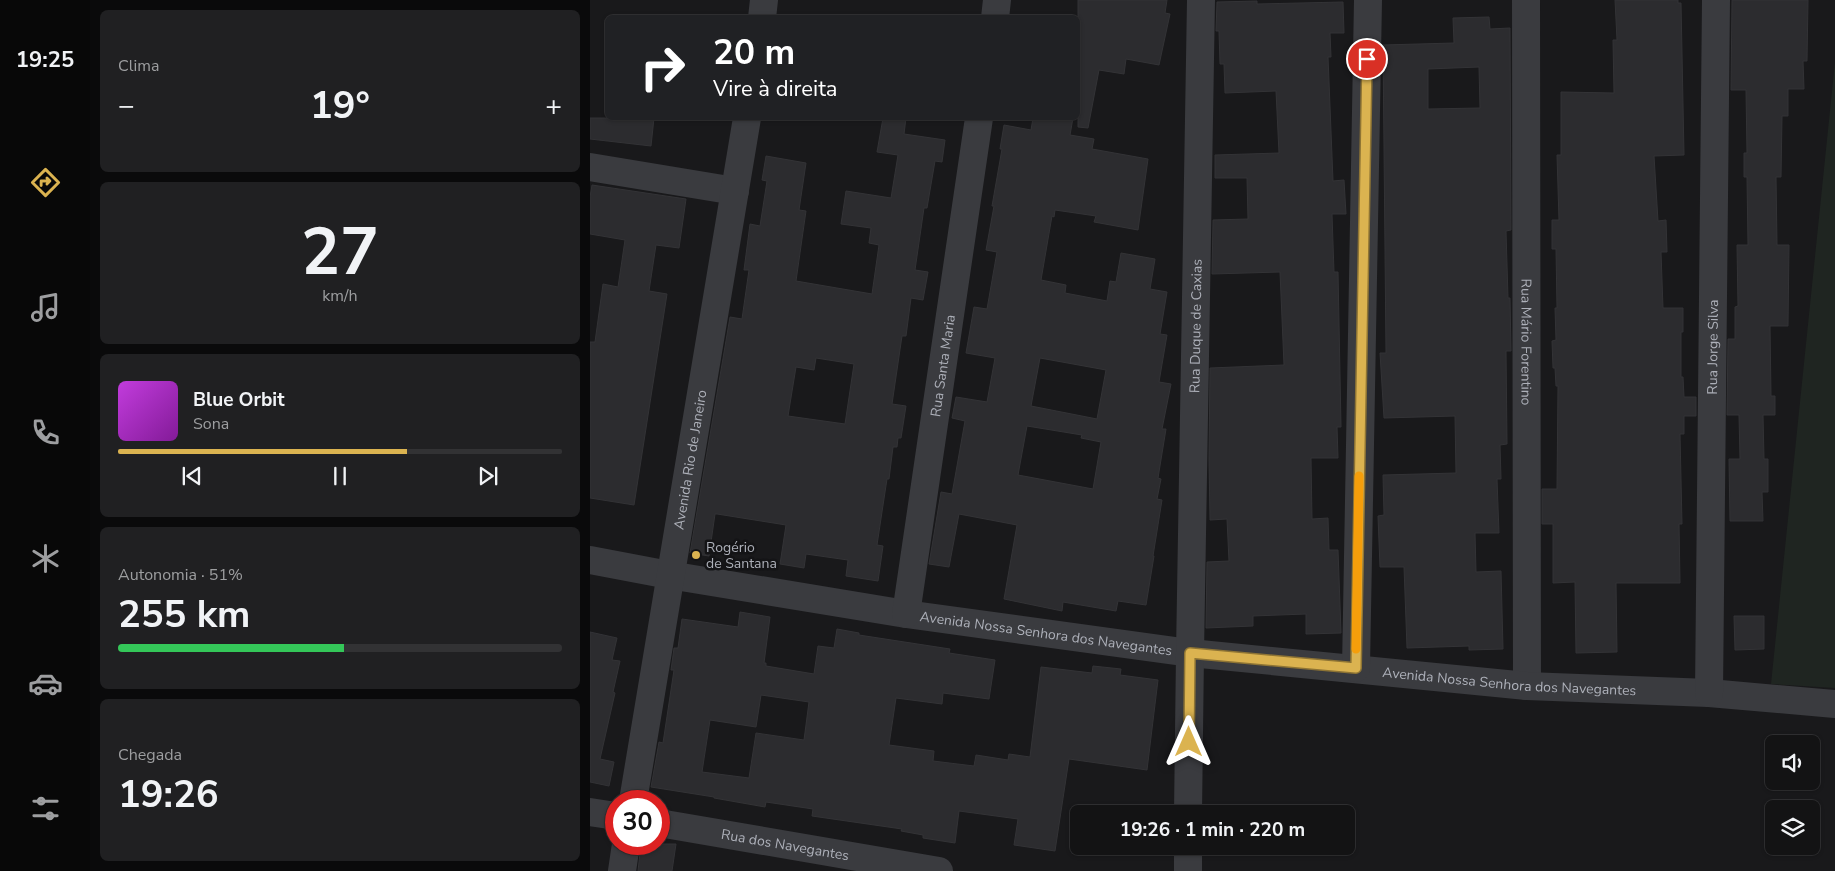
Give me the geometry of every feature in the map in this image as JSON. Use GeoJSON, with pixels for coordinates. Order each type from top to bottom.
{"type":"FeatureCollection","features":[{"type":"Feature","properties":{"kind":"street"},"geometry":{"type":"LineString","coordinates":[[762,15],[764,0]]}},
{"type":"Feature","properties":{"kind":"street"},"geometry":{"type":"LineString","coordinates":[[995,15],[997,0]]}},
{"type":"Feature","properties":{"kind":"street","name":"Rua Duque de Caxias"},"geometry":{"type":"LineString","coordinates":[[1188,805],[1200,0]]}},
{"type":"Feature","properties":{"kind":"street"},"geometry":{"type":"LineString","coordinates":[[1356,668],[1368,0]]}},
{"type":"Feature","properties":{"kind":"street","name":"Rua Mário Forentino"},"geometry":{"type":"LineString","coordinates":[[1526,0],[1527,686]]}},
{"type":"Feature","properties":{"kind":"street","name":"Rua Jorge Silva"},"geometry":{"type":"LineString","coordinates":[[1708,693],[1716,0]]}},
{"type":"Feature","properties":{"kind":"street","name":"Avenida Rio de Janeiro"},"geometry":{"type":"LineString","coordinates":[[635,790],[746,120]]}},
{"type":"Feature","properties":{"kind":"street","name":"Rua Santa Maria"},"geometry":{"type":"LineString","coordinates":[[906,614],[979,120]]}},
{"type":"Feature","properties":{"kind":"street"},"geometry":{"type":"LineString","coordinates":[[590,167],[735,191]]}},
{"type":"Feature","properties":{"kind":"street","name":"Avenida Nossa Senhora dos Navegantes"},"geometry":{"type":"LineString","coordinates":[[590,560],[906,614],[1190,653],[1527,686],[1708,693],[1835,704]]}},
{"type":"Feature","properties":{"kind":"street"},"geometry":{"type":"LineString","coordinates":[[590,812],[605,814]]}},
{"type":"Feature","properties":{"kind":"street","name":"Rua dos Navegantes"},"geometry":{"type":"LineString","coordinates":[[670,825],[939,871]]}},
{"type":"Feature","properties":{"kind":"street"},"geometry":{"type":"LineString","coordinates":[[622,871],[624,855]]}},
{"type":"Feature","properties":{"kind":"street"},"geometry":{"type":"LineString","coordinates":[[1188,855],[1188,871]]}},
{"type":"Feature","properties":{"kind":"shaded area"},"geometry":{"type":"Polygon","coordinates":[[[1835,62],[1835,688],[1771,684],[1835,62]]]}},
{"type":"Feature","properties":{"kind":"building"},"geometry":{"type":"Polygon","coordinates":[[[1078,0],[1167,0],[1165,13],[1170,14],[1159,65],[1126,59],[1124,74],[1099,70],[1088,128],[1078,127],[1078,120],[1080,120],[1080,15],[1078,15],[1078,0]]]}},
{"type":"Feature","properties":{"kind":"building"},"geometry":{"type":"Polygon","coordinates":[[[1615,0],[1678,0],[1678,3],[1681,3],[1684,155],[1654,156],[1658,221],[1666,220],[1667,252],[1661,252],[1663,308],[1683,308],[1681,377],[1683,377],[1684,397],[1696,397],[1696,416],[1684,416],[1684,434],[1680,434],[1682,524],[1679,524],[1680,583],[1616,583],[1617,652],[1576,653],[1575,582],[1553,583],[1553,524],[1542,524],[1542,489],[1557,489],[1558,386],[1556,386],[1555,368],[1553,368],[1552,341],[1556,340],[1556,249],[1552,249],[1552,220],[1559,220],[1557,155],[1561,155],[1561,92],[1614,93],[1613,40],[1617,40],[1615,0]]]}},
{"type":"Feature","properties":{"kind":"building"},"geometry":{"type":"Polygon","coordinates":[[[1732,0],[1808,0],[1807,61],[1803,61],[1804,89],[1788,89],[1788,116],[1782,116],[1781,177],[1776,177],[1777,245],[1789,245],[1788,326],[1770,326],[1771,396],[1775,396],[1775,415],[1763,415],[1764,459],[1768,459],[1768,492],[1762,492],[1763,521],[1730,521],[1729,459],[1740,459],[1739,415],[1727,415],[1728,339],[1735,339],[1735,307],[1738,306],[1737,245],[1748,245],[1747,177],[1744,177],[1744,153],[1747,153],[1746,90],[1731,90],[1732,0]]]}},
{"type":"Feature","properties":{"kind":"building"},"geometry":{"type":"Polygon","coordinates":[[[1257,1],[1257,4],[1343,2],[1344,33],[1330,33],[1331,57],[1328,57],[1333,181],[1344,180],[1346,214],[1332,214],[1334,272],[1338,272],[1341,427],[1337,427],[1338,458],[1311,458],[1312,519],[1328,518],[1329,550],[1338,550],[1341,633],[1306,634],[1306,614],[1253,616],[1253,626],[1206,628],[1207,562],[1229,561],[1227,519],[1210,520],[1210,368],[1284,365],[1280,272],[1212,274],[1213,220],[1248,219],[1247,178],[1215,178],[1215,155],[1279,153],[1276,91],[1225,93],[1224,64],[1220,64],[1219,31],[1216,31],[1217,2],[1257,1]]]}},
{"type":"Feature","properties":{"kind":"building"},"geometry":{"type":"Polygon","coordinates":[[[1489,17],[1490,29],[1510,28],[1511,230],[1506,231],[1511,351],[1506,351],[1507,444],[1500,445],[1501,479],[1497,479],[1499,533],[1475,533],[1476,572],[1501,571],[1503,649],[1469,650],[1469,646],[1407,648],[1404,567],[1380,567],[1378,516],[1384,515],[1383,475],[1456,473],[1455,416],[1384,418],[1380,353],[1386,353],[1383,45],[1454,43],[1453,18],[1489,17]],[[1479,67],[1428,69],[1428,109],[1480,108],[1479,67]]]}},
{"type":"Feature","properties":{"kind":"building"},"geometry":{"type":"Polygon","coordinates":[[[590,118],[605,118],[605,120],[654,120],[651,146],[590,139],[590,118]]]}},
{"type":"Feature","properties":{"kind":"building"},"geometry":{"type":"Polygon","coordinates":[[[883,120],[906,120],[904,134],[945,140],[942,162],[935,161],[927,208],[924,208],[915,270],[928,272],[923,300],[911,298],[906,336],[902,336],[892,404],[906,406],[901,438],[898,438],[897,447],[893,447],[889,479],[887,479],[877,545],[883,546],[878,581],[846,576],[848,560],[806,554],[804,568],[780,564],[786,525],[717,514],[715,514],[709,556],[690,553],[730,317],[742,319],[749,270],[744,270],[750,224],[760,226],[767,181],[762,180],[766,156],[806,163],[799,210],[806,211],[796,281],[872,294],[879,245],[869,243],[871,228],[841,224],[846,191],[891,198],[898,155],[877,152],[883,120]],[[816,358],[814,370],[796,367],[788,416],[845,424],[854,364],[816,358]]]}},
{"type":"Feature","properties":{"kind":"building"},"geometry":{"type":"Polygon","coordinates":[[[1033,120],[1073,120],[1070,135],[1094,139],[1092,149],[1148,159],[1138,230],[1094,222],[1096,216],[1055,210],[1054,217],[1052,216],[1041,280],[1066,285],[1065,293],[1107,301],[1110,281],[1116,282],[1121,253],[1155,259],[1150,289],[1167,292],[1160,334],[1167,335],[1159,382],[1171,384],[1162,429],[1166,429],[1158,478],[1161,479],[1157,499],[1162,500],[1146,605],[1118,601],[1116,611],[1063,602],[1062,611],[1004,599],[1017,525],[959,514],[949,567],[929,564],[941,492],[952,494],[965,421],[952,418],[956,397],[987,402],[995,358],[966,353],[974,307],[987,309],[997,252],[986,250],[994,206],[992,206],[1002,149],[1000,149],[1004,125],[1031,130],[1033,120]],[[1040,358],[1031,406],[1097,419],[1106,370],[1040,358]],[[1027,426],[1018,475],[1093,489],[1101,442],[1081,438],[1082,435],[1027,426]]]}},
{"type":"Feature","properties":{"kind":"building"},"geometry":{"type":"Polygon","coordinates":[[[592,185],[686,199],[679,248],[656,245],[649,291],[667,294],[634,505],[590,498],[590,342],[595,342],[603,284],[618,287],[625,240],[590,234],[590,197],[592,185]]]}},
{"type":"Feature","properties":{"kind":"building"},"geometry":{"type":"Polygon","coordinates":[[[740,612],[770,617],[764,663],[766,663],[766,666],[814,674],[818,646],[834,648],[837,629],[859,633],[859,635],[950,649],[949,653],[995,660],[989,699],[943,693],[942,704],[896,698],[889,745],[934,751],[933,761],[974,766],[976,755],[1008,760],[1009,754],[1030,757],[1041,667],[1092,673],[1093,666],[1121,669],[1120,675],[1158,680],[1147,770],[1069,759],[1055,851],[1014,845],[1018,819],[959,811],[955,843],[923,838],[923,835],[901,831],[902,829],[812,816],[813,809],[766,802],[765,807],[651,787],[659,742],[663,743],[674,670],[671,670],[674,648],[678,648],[682,619],[738,627],[740,612]],[[761,695],[756,727],[710,720],[702,772],[749,778],[756,733],[804,740],[809,702],[761,695]]]}},
{"type":"Feature","properties":{"kind":"building"},"geometry":{"type":"Polygon","coordinates":[[[1734,616],[1764,616],[1764,649],[1735,650],[1734,616]]]}},
{"type":"Feature","properties":{"kind":"building"},"geometry":{"type":"Polygon","coordinates":[[[590,632],[617,638],[612,660],[620,661],[600,759],[614,762],[609,786],[590,782],[590,632]]]}},
{"type":"Feature","properties":{"kind":"building"},"geometry":{"type":"Polygon","coordinates":[[[670,844],[676,844],[672,871],[638,871],[640,855],[670,855],[670,844]]]}},
{"type":"Feature","properties":{"kind":"slow traffic"},"geometry":{"type":"LineString","coordinates":[[1356,649],[1359,476]]}},
{"type":"Feature","properties":{"kind":"place","name":"Rogério de Santana"},"geometry":{"type":"Point","coordinates":[696,555]}},
{"type":"Feature","properties":{"kind":"route"},"geometry":{"type":"LineString","coordinates":[[1189,742],[1190,653],[1356,668],[1367,59]]}}]}
